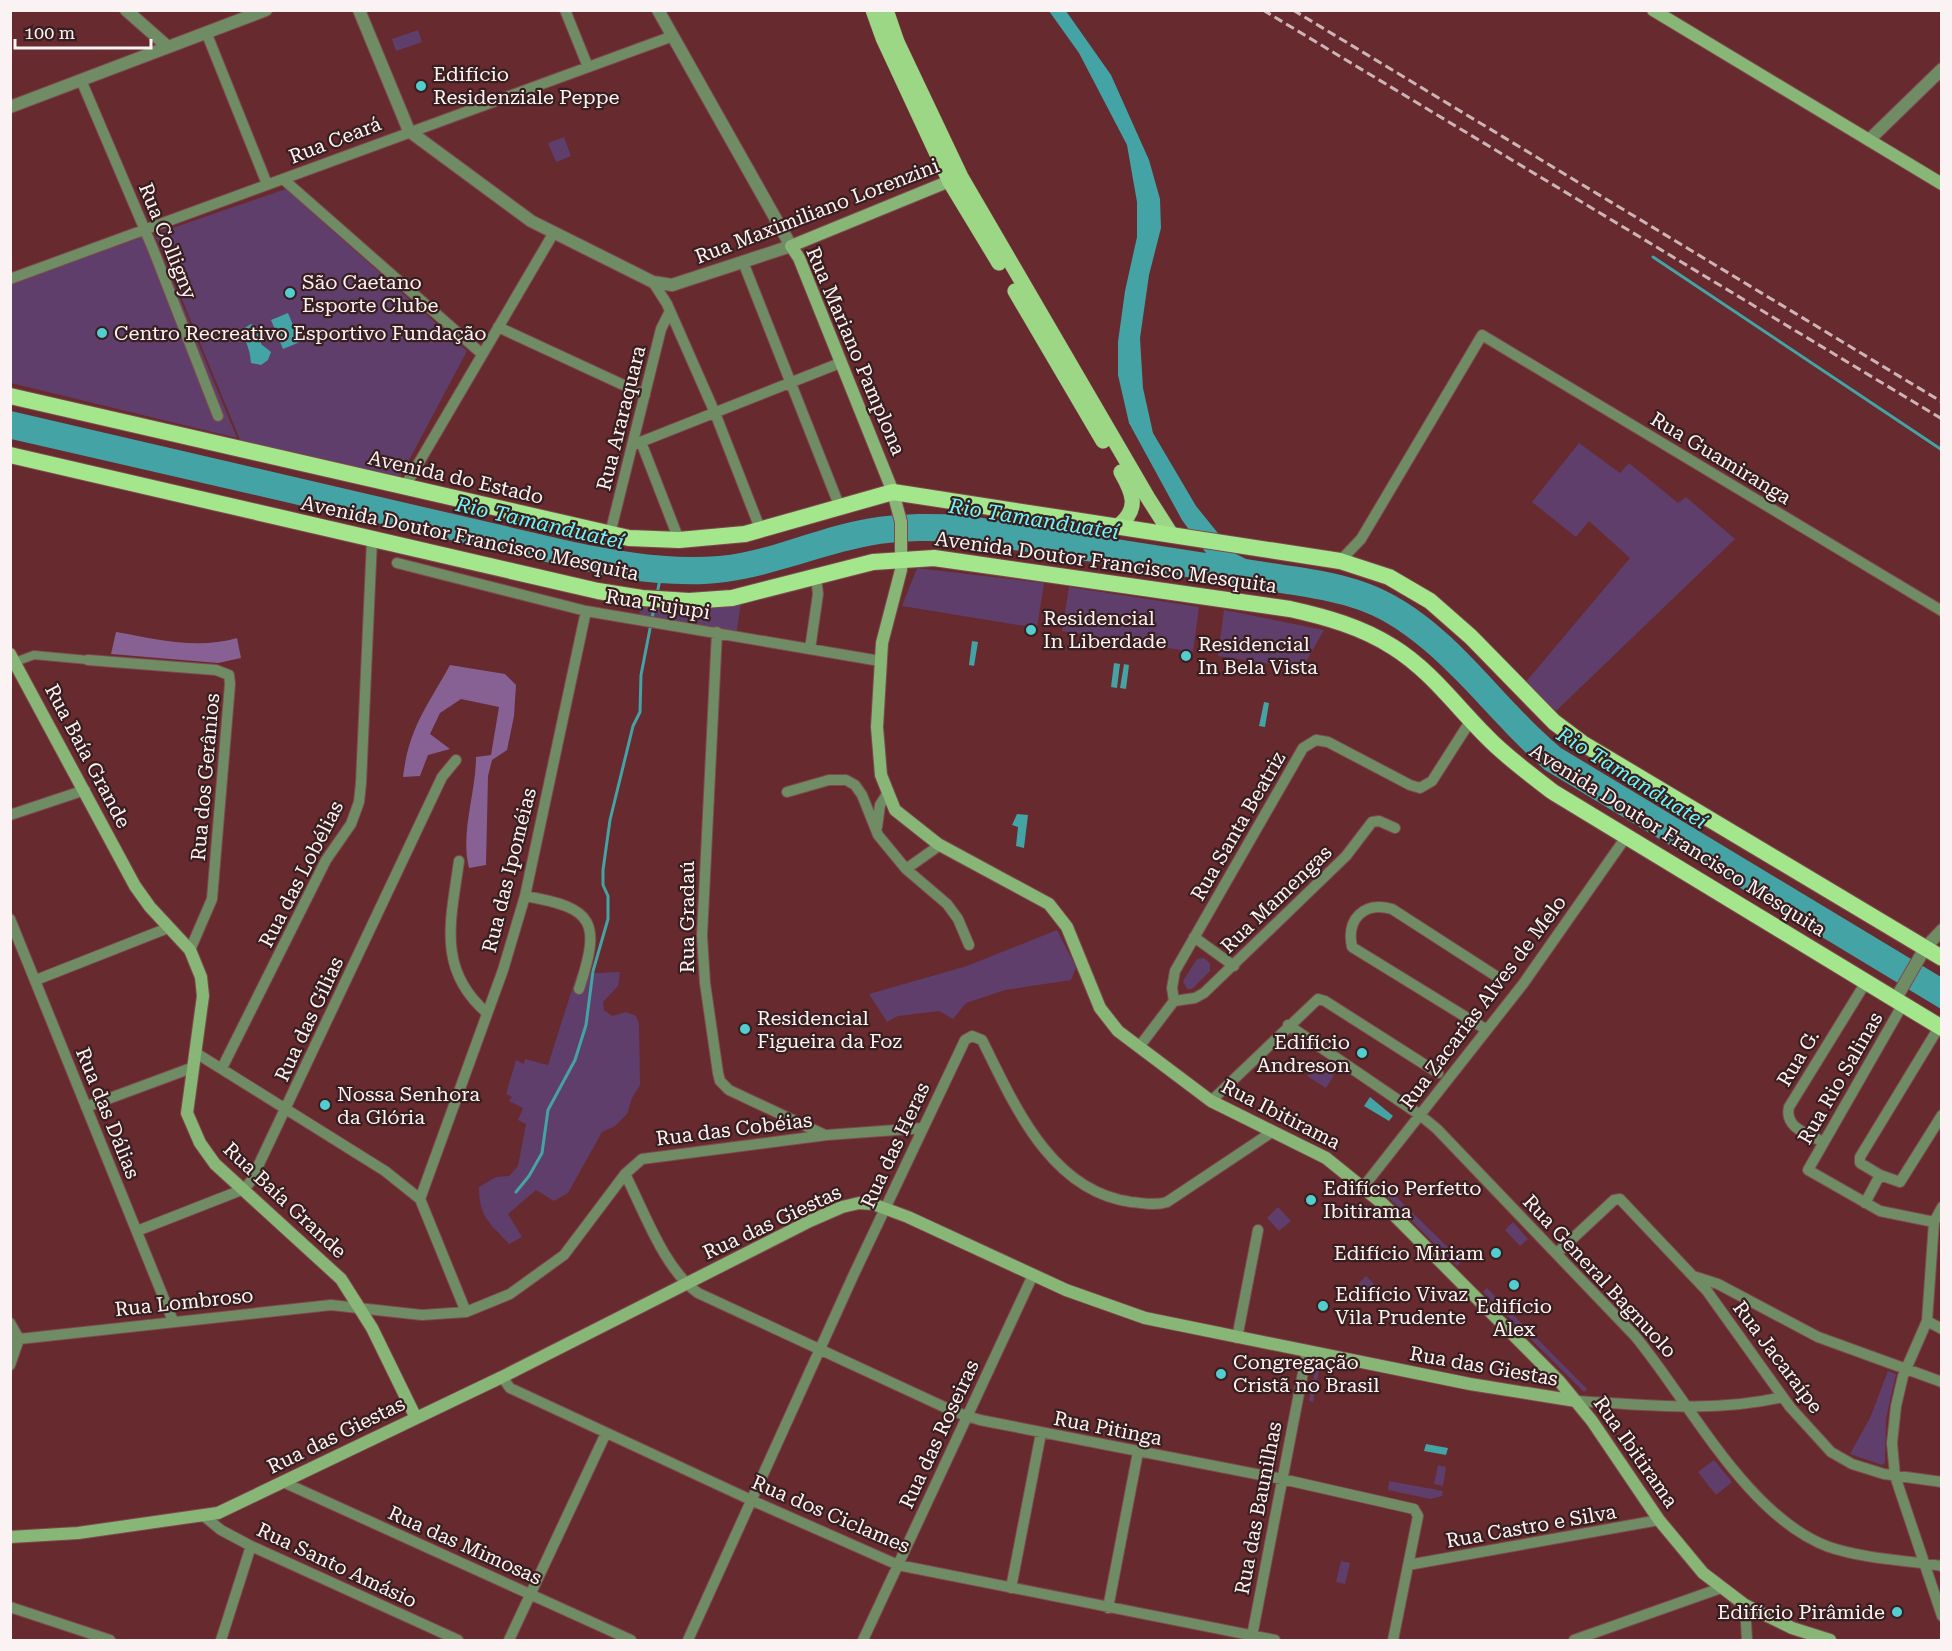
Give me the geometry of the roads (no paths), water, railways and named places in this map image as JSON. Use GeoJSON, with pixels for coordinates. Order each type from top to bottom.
{"type":"FeatureCollection","features":[{"type":"Feature","properties":{"kind":"highway","name":"Avenida do Estado"},"geometry":{"type":"LineString","coordinates":[[10,396],[404,488],[642,540],[679,540],[761,531],[839,505],[896,498]]}},
{"type":"Feature","properties":{"kind":"highway","name":"Avenida Doutor Francisco Mesquita"},"geometry":{"type":"LineString","coordinates":[[10,455],[372,540],[598,591],[642,598],[688,601],[732,598],[902,554],[967,561],[1315,615],[1369,633],[1394,647],[1430,676],[1471,720],[1524,771],[1626,837],[1866,982],[1900,998],[1940,1027]]}},
{"type":"Feature","properties":{"kind":"highway","name":"Avenida Doutor Francisco Mesquita"},"geometry":{"type":"LineString","coordinates":[[896,498],[1118,526],[1273,549],[1362,566],[1410,587],[1444,612],[1554,722],[1582,742],[1922,954],[1941,958]]}},
{"type":"Feature","properties":{"kind":"main road"},"geometry":{"type":"LineString","coordinates":[[873,10],[883,38],[955,179],[1131,490],[1134,505],[1118,526]]}},
{"type":"Feature","properties":{"kind":"main road"},"geometry":{"type":"LineString","coordinates":[[886,10],[897,42],[955,179],[1148,498],[1179,535]]}},
{"type":"Feature","properties":{"kind":"main road"},"geometry":{"type":"LineString","coordinates":[[1660,12],[1941,184]]}},
{"type":"Feature","properties":{"kind":"main road","name":"Rua Maximiliano Lorenzini"},"geometry":{"type":"LineString","coordinates":[[791,246],[955,179]]}},
{"type":"Feature","properties":{"kind":"main road","name":"Rua Mariano Pamplona"},"geometry":{"type":"LineString","coordinates":[[791,246],[896,498],[902,554]]}},
{"type":"Feature","properties":{"kind":"main road","name":"Rua Ibitirama"},"geometry":{"type":"LineString","coordinates":[[902,554],[880,661],[877,748],[880,775],[895,810],[940,845],[1049,904],[1063,920],[1076,944],[1100,1008],[1118,1031],[1211,1101],[1326,1158],[1364,1186],[1434,1253],[1560,1382],[1576,1401],[1659,1520],[1703,1573],[1744,1605],[1792,1628],[1830,1641]]}},
{"type":"Feature","properties":{"kind":"main road","name":"Rua Baía Grande"},"geometry":{"type":"LineString","coordinates":[[12,659],[135,886],[168,928],[190,950],[201,977],[203,996],[194,1067],[189,1083],[187,1113],[191,1127],[215,1164],[341,1279],[361,1308],[416,1418]]}},
{"type":"Feature","properties":{"kind":"main road","name":"Rua das Giestas"},"geometry":{"type":"LineString","coordinates":[[10,1537],[78,1533],[205,1517],[231,1508],[502,1377],[830,1212],[859,1203],[885,1208],[1075,1294],[1145,1318],[1535,1397],[1576,1401]]}},
{"type":"Feature","properties":{"kind":"street"},"geometry":{"type":"LineString","coordinates":[[126,10],[163,48]]}},
{"type":"Feature","properties":{"kind":"street"},"geometry":{"type":"LineString","coordinates":[[10,107],[266,10]]}},
{"type":"Feature","properties":{"kind":"street"},"geometry":{"type":"LineString","coordinates":[[359,10],[409,131]]}},
{"type":"Feature","properties":{"kind":"street"},"geometry":{"type":"LineString","coordinates":[[565,10],[588,67]]}},
{"type":"Feature","properties":{"kind":"street","name":"Rua Mariano Pamplona"},"geometry":{"type":"LineString","coordinates":[[658,10],[791,246]]}},
{"type":"Feature","properties":{"kind":"street"},"geometry":{"type":"LineString","coordinates":[[206,33],[267,184]]}},
{"type":"Feature","properties":{"kind":"street","name":"Rua Ceará"},"geometry":{"type":"LineString","coordinates":[[10,279],[673,36]]}},
{"type":"Feature","properties":{"kind":"street"},"geometry":{"type":"LineString","coordinates":[[1869,140],[1941,69]]}},
{"type":"Feature","properties":{"kind":"street","name":"Rua Colligny"},"geometry":{"type":"LineString","coordinates":[[81,80],[145,230],[218,416]]}},
{"type":"Feature","properties":{"kind":"street","name":"Rua Maximiliano Lorenzini"},"geometry":{"type":"LineString","coordinates":[[409,131],[531,221],[653,282],[672,285],[791,246]]}},
{"type":"Feature","properties":{"kind":"street"},"geometry":{"type":"LineString","coordinates":[[283,179],[482,354]]}},
{"type":"Feature","properties":{"kind":"street"},"geometry":{"type":"LineString","coordinates":[[404,488],[553,234]]}},
{"type":"Feature","properties":{"kind":"street"},"geometry":{"type":"LineString","coordinates":[[743,262],[839,505]]}},
{"type":"Feature","properties":{"kind":"street"},"geometry":{"type":"LineString","coordinates":[[653,282],[669,307],[715,413],[761,531]]}},
{"type":"Feature","properties":{"kind":"street","name":"Rua Araraquara"},"geometry":{"type":"LineString","coordinates":[[610,534],[637,444],[645,395],[661,329],[669,307],[672,285]]}},
{"type":"Feature","properties":{"kind":"street"},"geometry":{"type":"LineString","coordinates":[[498,327],[645,395]]}},
{"type":"Feature","properties":{"kind":"street","name":"Rua Guamiranga"},"geometry":{"type":"LineString","coordinates":[[1361,540],[1482,336],[1941,611]]}},
{"type":"Feature","properties":{"kind":"street"},"geometry":{"type":"LineString","coordinates":[[679,540],[637,444],[840,363]]}},
{"type":"Feature","properties":{"kind":"street","name":"Rua das Lobélias"},"geometry":{"type":"LineString","coordinates":[[222,1068],[326,861],[356,813],[361,783],[372,540]]}},
{"type":"Feature","properties":{"kind":"street"},"geometry":{"type":"LineString","coordinates":[[1340,561],[1361,540]]}},
{"type":"Feature","properties":{"kind":"street"},"geometry":{"type":"LineString","coordinates":[[1361,540],[1362,566]]}},
{"type":"Feature","properties":{"kind":"street","name":"Rua Tujupi"},"geometry":{"type":"LineString","coordinates":[[397,563],[586,611],[880,661]]}},
{"type":"Feature","properties":{"kind":"street"},"geometry":{"type":"LineString","coordinates":[[810,649],[818,594],[816,577]]}},
{"type":"Feature","properties":{"kind":"street","name":"Rua das Ipoméias"},"geometry":{"type":"LineString","coordinates":[[420,1199],[487,1013],[525,896],[586,611]]}},
{"type":"Feature","properties":{"kind":"street","name":"Rua Gradaú"},"geometry":{"type":"LineString","coordinates":[[717,632],[702,936],[705,982],[718,1073],[720,1081],[729,1090],[827,1136]]}},
{"type":"Feature","properties":{"kind":"street","name":"Rua dos Gerânios"},"geometry":{"type":"LineString","coordinates":[[12,659],[34,655],[216,670],[229,675],[212,900],[209,912],[190,950]]}},
{"type":"Feature","properties":{"kind":"street","name":"Rua Santa Beatriz"},"geometry":{"type":"LineString","coordinates":[[1174,1001],[1172,988],[1175,971],[1304,748],[1316,740],[1328,742],[1420,788],[1432,781],[1471,720]]}},
{"type":"Feature","properties":{"kind":"street","name":"Rua das Gílias"},"geometry":{"type":"LineString","coordinates":[[244,1189],[251,1182],[288,1108],[442,777],[456,760]]}},
{"type":"Feature","properties":{"kind":"street"},"geometry":{"type":"LineString","coordinates":[[788,792],[829,780],[850,782],[862,795],[878,835],[906,869],[947,904],[958,919],[969,945]]}},
{"type":"Feature","properties":{"kind":"street"},"geometry":{"type":"LineString","coordinates":[[10,815],[85,790]]}},
{"type":"Feature","properties":{"kind":"street"},"geometry":{"type":"LineString","coordinates":[[878,835],[878,813],[887,794]]}},
{"type":"Feature","properties":{"kind":"street","name":"Rua Mamengas"},"geometry":{"type":"LineString","coordinates":[[1174,1001],[1199,996],[1234,966],[1346,856],[1372,822],[1379,820],[1395,828]]}},
{"type":"Feature","properties":{"kind":"street","name":"Rua Zacarias Alves de Melo"},"geometry":{"type":"LineString","coordinates":[[1364,1186],[1555,941],[1626,837]]}},
{"type":"Feature","properties":{"kind":"street"},"geometry":{"type":"LineString","coordinates":[[906,869],[940,845]]}},
{"type":"Feature","properties":{"kind":"street"},"geometry":{"type":"LineString","coordinates":[[459,861],[451,925],[451,954],[464,987],[487,1013]]}},
{"type":"Feature","properties":{"kind":"street"},"geometry":{"type":"LineString","coordinates":[[525,896],[571,907],[585,920],[592,942],[579,988]]}},
{"type":"Feature","properties":{"kind":"street"},"geometry":{"type":"LineString","coordinates":[[1487,1030],[1352,947],[1353,926],[1359,913],[1367,907],[1382,906],[1392,909],[1499,978]]}},
{"type":"Feature","properties":{"kind":"street","name":"Rua das Dálias"},"geometry":{"type":"LineString","coordinates":[[10,918],[172,1321]]}},
{"type":"Feature","properties":{"kind":"street"},"geometry":{"type":"LineString","coordinates":[[36,980],[168,928]]}},
{"type":"Feature","properties":{"kind":"street"},"geometry":{"type":"LineString","coordinates":[[1900,998],[1922,954],[1941,930]]}},
{"type":"Feature","properties":{"kind":"street"},"geometry":{"type":"LineString","coordinates":[[1194,937],[1234,966]]}},
{"type":"Feature","properties":{"kind":"street","name":"Rua G."},"geometry":{"type":"LineString","coordinates":[[1822,1142],[1792,1124],[1788,1112],[1866,982]]}},
{"type":"Feature","properties":{"kind":"street","name":"Rua Rio Salinas"},"geometry":{"type":"LineString","coordinates":[[1865,1203],[1809,1171],[1822,1142],[1900,998]]}},
{"type":"Feature","properties":{"kind":"street"},"geometry":{"type":"LineString","coordinates":[[1211,1101],[1312,1002],[1318,999],[1438,1073]]}},
{"type":"Feature","properties":{"kind":"street"},"geometry":{"type":"LineString","coordinates":[[1139,1047],[1174,1001]]}},
{"type":"Feature","properties":{"kind":"street","name":"Rua General Bagnuolo"},"geometry":{"type":"LineString","coordinates":[[1288,1025],[1420,1115],[1557,1253],[1635,1336],[1730,1463],[1781,1520],[1828,1546],[1858,1555],[1941,1566]]}},
{"type":"Feature","properties":{"kind":"street"},"geometry":{"type":"LineString","coordinates":[[1940,1027],[1860,1157],[1860,1163],[1896,1182],[1902,1180],[1941,1115]]}},
{"type":"Feature","properties":{"kind":"street","name":"Rua das Heras"},"geometry":{"type":"LineString","coordinates":[[688,1641],[959,1047],[972,1036],[982,1040],[1032,1134],[1086,1187],[1108,1198],[1153,1204],[1167,1202],[1272,1132]]}},
{"type":"Feature","properties":{"kind":"street"},"geometry":{"type":"LineString","coordinates":[[196,1053],[288,1108],[385,1171],[420,1199],[466,1312]]}},
{"type":"Feature","properties":{"kind":"street"},"geometry":{"type":"LineString","coordinates":[[86,1107],[194,1067]]}},
{"type":"Feature","properties":{"kind":"street","name":"Rua das Cobéias"},"geometry":{"type":"LineString","coordinates":[[361,1308],[422,1316],[466,1312],[487,1306],[510,1294],[564,1255],[625,1174],[642,1159],[650,1156],[827,1136],[923,1128]]}},
{"type":"Feature","properties":{"kind":"street"},"geometry":{"type":"LineString","coordinates":[[625,1174],[668,1259],[685,1284]]}},
{"type":"Feature","properties":{"kind":"street"},"geometry":{"type":"LineString","coordinates":[[1880,1175],[1865,1203],[1889,1214],[1934,1222]]}},
{"type":"Feature","properties":{"kind":"street"},"geometry":{"type":"LineString","coordinates":[[137,1231],[244,1189]]}},
{"type":"Feature","properties":{"kind":"street","name":"Rua Jacaraípe"},"geometry":{"type":"LineString","coordinates":[[1557,1253],[1618,1198],[1707,1291],[1783,1397],[1831,1452],[1840,1459],[1869,1470],[1941,1482]]}},
{"type":"Feature","properties":{"kind":"street"},"geometry":{"type":"LineString","coordinates":[[1941,1207],[1934,1222],[1927,1321],[1906,1368],[1893,1423],[1895,1476],[1941,1616]]}},
{"type":"Feature","properties":{"kind":"street"},"geometry":{"type":"LineString","coordinates":[[1237,1338],[1258,1230]]}},
{"type":"Feature","properties":{"kind":"street","name":"Rua das Roseiras"},"geometry":{"type":"LineString","coordinates":[[863,1641],[1033,1275]]}},
{"type":"Feature","properties":{"kind":"street"},"geometry":{"type":"LineString","coordinates":[[1693,1276],[1718,1284],[1818,1337],[1941,1382]]}},
{"type":"Feature","properties":{"kind":"street","name":"Rua Pitinga"},"geometry":{"type":"LineString","coordinates":[[685,1284],[698,1293],[967,1417],[1282,1479],[1414,1509],[1418,1516],[1393,1641]]}},
{"type":"Feature","properties":{"kind":"street","name":"Rua Lombroso"},"geometry":{"type":"LineString","coordinates":[[15,1340],[294,1308],[331,1305],[361,1308]]}},
{"type":"Feature","properties":{"kind":"street"},"geometry":{"type":"LineString","coordinates":[[1927,1321],[1941,1329]]}},
{"type":"Feature","properties":{"kind":"street"},"geometry":{"type":"LineString","coordinates":[[10,1323],[15,1340],[10,1365]]}},
{"type":"Feature","properties":{"kind":"street","name":"Rua das Baunilhas"},"geometry":{"type":"LineString","coordinates":[[1252,1636],[1307,1352]]}},
{"type":"Feature","properties":{"kind":"street","name":"Rua dos Ciclames"},"geometry":{"type":"LineString","coordinates":[[502,1377],[510,1388],[751,1500],[898,1565],[1275,1641]]}},
{"type":"Feature","properties":{"kind":"street"},"geometry":{"type":"LineString","coordinates":[[1576,1401],[1689,1407],[1748,1404],[1783,1397]]}},
{"type":"Feature","properties":{"kind":"street"},"geometry":{"type":"LineString","coordinates":[[509,1641],[606,1433]]}},
{"type":"Feature","properties":{"kind":"street"},"geometry":{"type":"LineString","coordinates":[[1011,1588],[1041,1433]]}},
{"type":"Feature","properties":{"kind":"street"},"geometry":{"type":"LineString","coordinates":[[1108,1608],[1138,1452]]}},
{"type":"Feature","properties":{"kind":"street","name":"Rua das Mimosas"},"geometry":{"type":"LineString","coordinates":[[283,1482],[631,1641]]}},
{"type":"Feature","properties":{"kind":"street","name":"Rua Santo Amásio"},"geometry":{"type":"LineString","coordinates":[[205,1517],[221,1530],[251,1546],[458,1641]]}},
{"type":"Feature","properties":{"kind":"street","name":"Rua Castro e Silva"},"geometry":{"type":"LineString","coordinates":[[1408,1565],[1659,1520]]}},
{"type":"Feature","properties":{"kind":"street"},"geometry":{"type":"LineString","coordinates":[[221,1641],[251,1546]]}},
{"type":"Feature","properties":{"kind":"street"},"geometry":{"type":"LineString","coordinates":[[1574,1641],[1721,1588]]}},
{"type":"Feature","properties":{"kind":"street"},"geometry":{"type":"LineString","coordinates":[[1744,1605],[1748,1641]]}},
{"type":"Feature","properties":{"kind":"street"},"geometry":{"type":"LineString","coordinates":[[10,1607],[110,1641]]}},
{"type":"Feature","properties":{"kind":"water","name":"Rio Tamanduateí"},"geometry":{"type":"Polygon","coordinates":[[[1049,11],[1066,11],[1111,75],[1149,160],[1160,199],[1161,228],[1149,275],[1140,338],[1143,388],[1153,433],[1196,506],[1234,553],[1246,559],[1316,570],[1368,583],[1410,605],[1456,642],[1561,748],[1941,977],[1941,1009],[1545,770],[1428,653],[1385,622],[1340,604],[1147,571],[948,541],[908,541],[868,546],[759,576],[726,582],[686,584],[620,579],[11,439],[11,411],[574,542],[646,554],[701,557],[736,554],[851,522],[893,515],[921,514],[964,515],[1206,553],[1182,520],[1129,423],[1118,375],[1118,342],[1125,291],[1137,237],[1137,202],[1127,145],[1079,53],[1049,11]]]}},
{"type":"Feature","properties":{"kind":"water"},"geometry":{"type":"Polygon","coordinates":[[[288,313],[300,342],[283,349],[271,320],[288,313]]]}},
{"type":"Feature","properties":{"kind":"water"},"geometry":{"type":"Polygon","coordinates":[[[251,324],[267,333],[262,335],[261,344],[271,352],[268,360],[261,365],[251,363],[243,329],[251,324]]]}},
{"type":"Feature","properties":{"kind":"water"},"geometry":{"type":"Polygon","coordinates":[[[972,641],[978,642],[974,666],[969,665],[972,641]]]}},
{"type":"Feature","properties":{"kind":"water"},"geometry":{"type":"Polygon","coordinates":[[[1114,663],[1120,664],[1117,688],[1111,687],[1114,663]]]}},
{"type":"Feature","properties":{"kind":"water"},"geometry":{"type":"Polygon","coordinates":[[[1124,664],[1129,665],[1126,689],[1120,688],[1124,664]]]}},
{"type":"Feature","properties":{"kind":"water"},"geometry":{"type":"Polygon","coordinates":[[[1264,702],[1269,703],[1265,727],[1259,726],[1264,702]]]}},
{"type":"Feature","properties":{"kind":"water"},"geometry":{"type":"Polygon","coordinates":[[[1017,814],[1028,815],[1024,848],[1016,846],[1018,827],[1012,825],[1017,814]]]}},
{"type":"Feature","properties":{"kind":"water"},"geometry":{"type":"Polygon","coordinates":[[[1370,1097],[1393,1116],[1389,1121],[1364,1106],[1370,1097]]]}},
{"type":"Feature","properties":{"kind":"water"},"geometry":{"type":"Polygon","coordinates":[[[1426,1444],[1448,1448],[1446,1455],[1424,1451],[1426,1444]]]}},
{"type":"Feature","properties":{"kind":"waterway"},"geometry":{"type":"LineString","coordinates":[[1653,257],[1942,450]]}},
{"type":"Feature","properties":{"kind":"waterway"},"geometry":{"type":"LineString","coordinates":[[657,594],[660,579]]}},
{"type":"Feature","properties":{"kind":"waterway"},"geometry":{"type":"LineString","coordinates":[[516,1192],[529,1176],[542,1153],[548,1110],[575,1060],[586,1025],[593,971],[608,919],[608,896],[603,885],[603,870],[610,820],[633,726],[640,712],[641,675],[655,603]]}},
{"type":"Feature","properties":{"kind":"railway"},"geometry":{"type":"LineString","coordinates":[[1263,10],[1942,419]]}},
{"type":"Feature","properties":{"kind":"railway"},"geometry":{"type":"LineString","coordinates":[[1293,10],[1942,402]]}},
{"type":"Feature","properties":{"kind":"place","name":"Edifício Residenziale Peppe"},"geometry":{"type":"Point","coordinates":[421,86]}},
{"type":"Feature","properties":{"kind":"place","name":"São Caetano Esporte Clube"},"geometry":{"type":"Point","coordinates":[290,293]}},
{"type":"Feature","properties":{"kind":"place","name":"Centro Recreativo Esportivo Fundação"},"geometry":{"type":"Point","coordinates":[102,333]}},
{"type":"Feature","properties":{"kind":"place","name":"Residencial In Liberdade"},"geometry":{"type":"Point","coordinates":[1031,630]}},
{"type":"Feature","properties":{"kind":"place","name":"Residencial In Bela Vista"},"geometry":{"type":"Point","coordinates":[1186,656]}},
{"type":"Feature","properties":{"kind":"place","name":"Residencial Figueira da Foz"},"geometry":{"type":"Point","coordinates":[745,1029]}},
{"type":"Feature","properties":{"kind":"place","name":"Edifício Andreson"},"geometry":{"type":"Point","coordinates":[1362,1053]}},
{"type":"Feature","properties":{"kind":"place","name":"Nossa Senhora da Glória"},"geometry":{"type":"Point","coordinates":[325,1105]}},
{"type":"Feature","properties":{"kind":"place","name":"Edifício Perfetto Ibitirama"},"geometry":{"type":"Point","coordinates":[1311,1200]}},
{"type":"Feature","properties":{"kind":"place","name":"Edifício Miriam"},"geometry":{"type":"Point","coordinates":[1496,1253]}},
{"type":"Feature","properties":{"kind":"place","name":"Edifício Alex"},"geometry":{"type":"Point","coordinates":[1514,1285]}},
{"type":"Feature","properties":{"kind":"place","name":"Edifício Vivaz Vila Prudente"},"geometry":{"type":"Point","coordinates":[1323,1306]}},
{"type":"Feature","properties":{"kind":"place","name":"Congregação Cristã no Brasil"},"geometry":{"type":"Point","coordinates":[1221,1374]}},
{"type":"Feature","properties":{"kind":"place","name":"Edifício Pirâmide"},"geometry":{"type":"Point","coordinates":[1897,1612]}}]}
